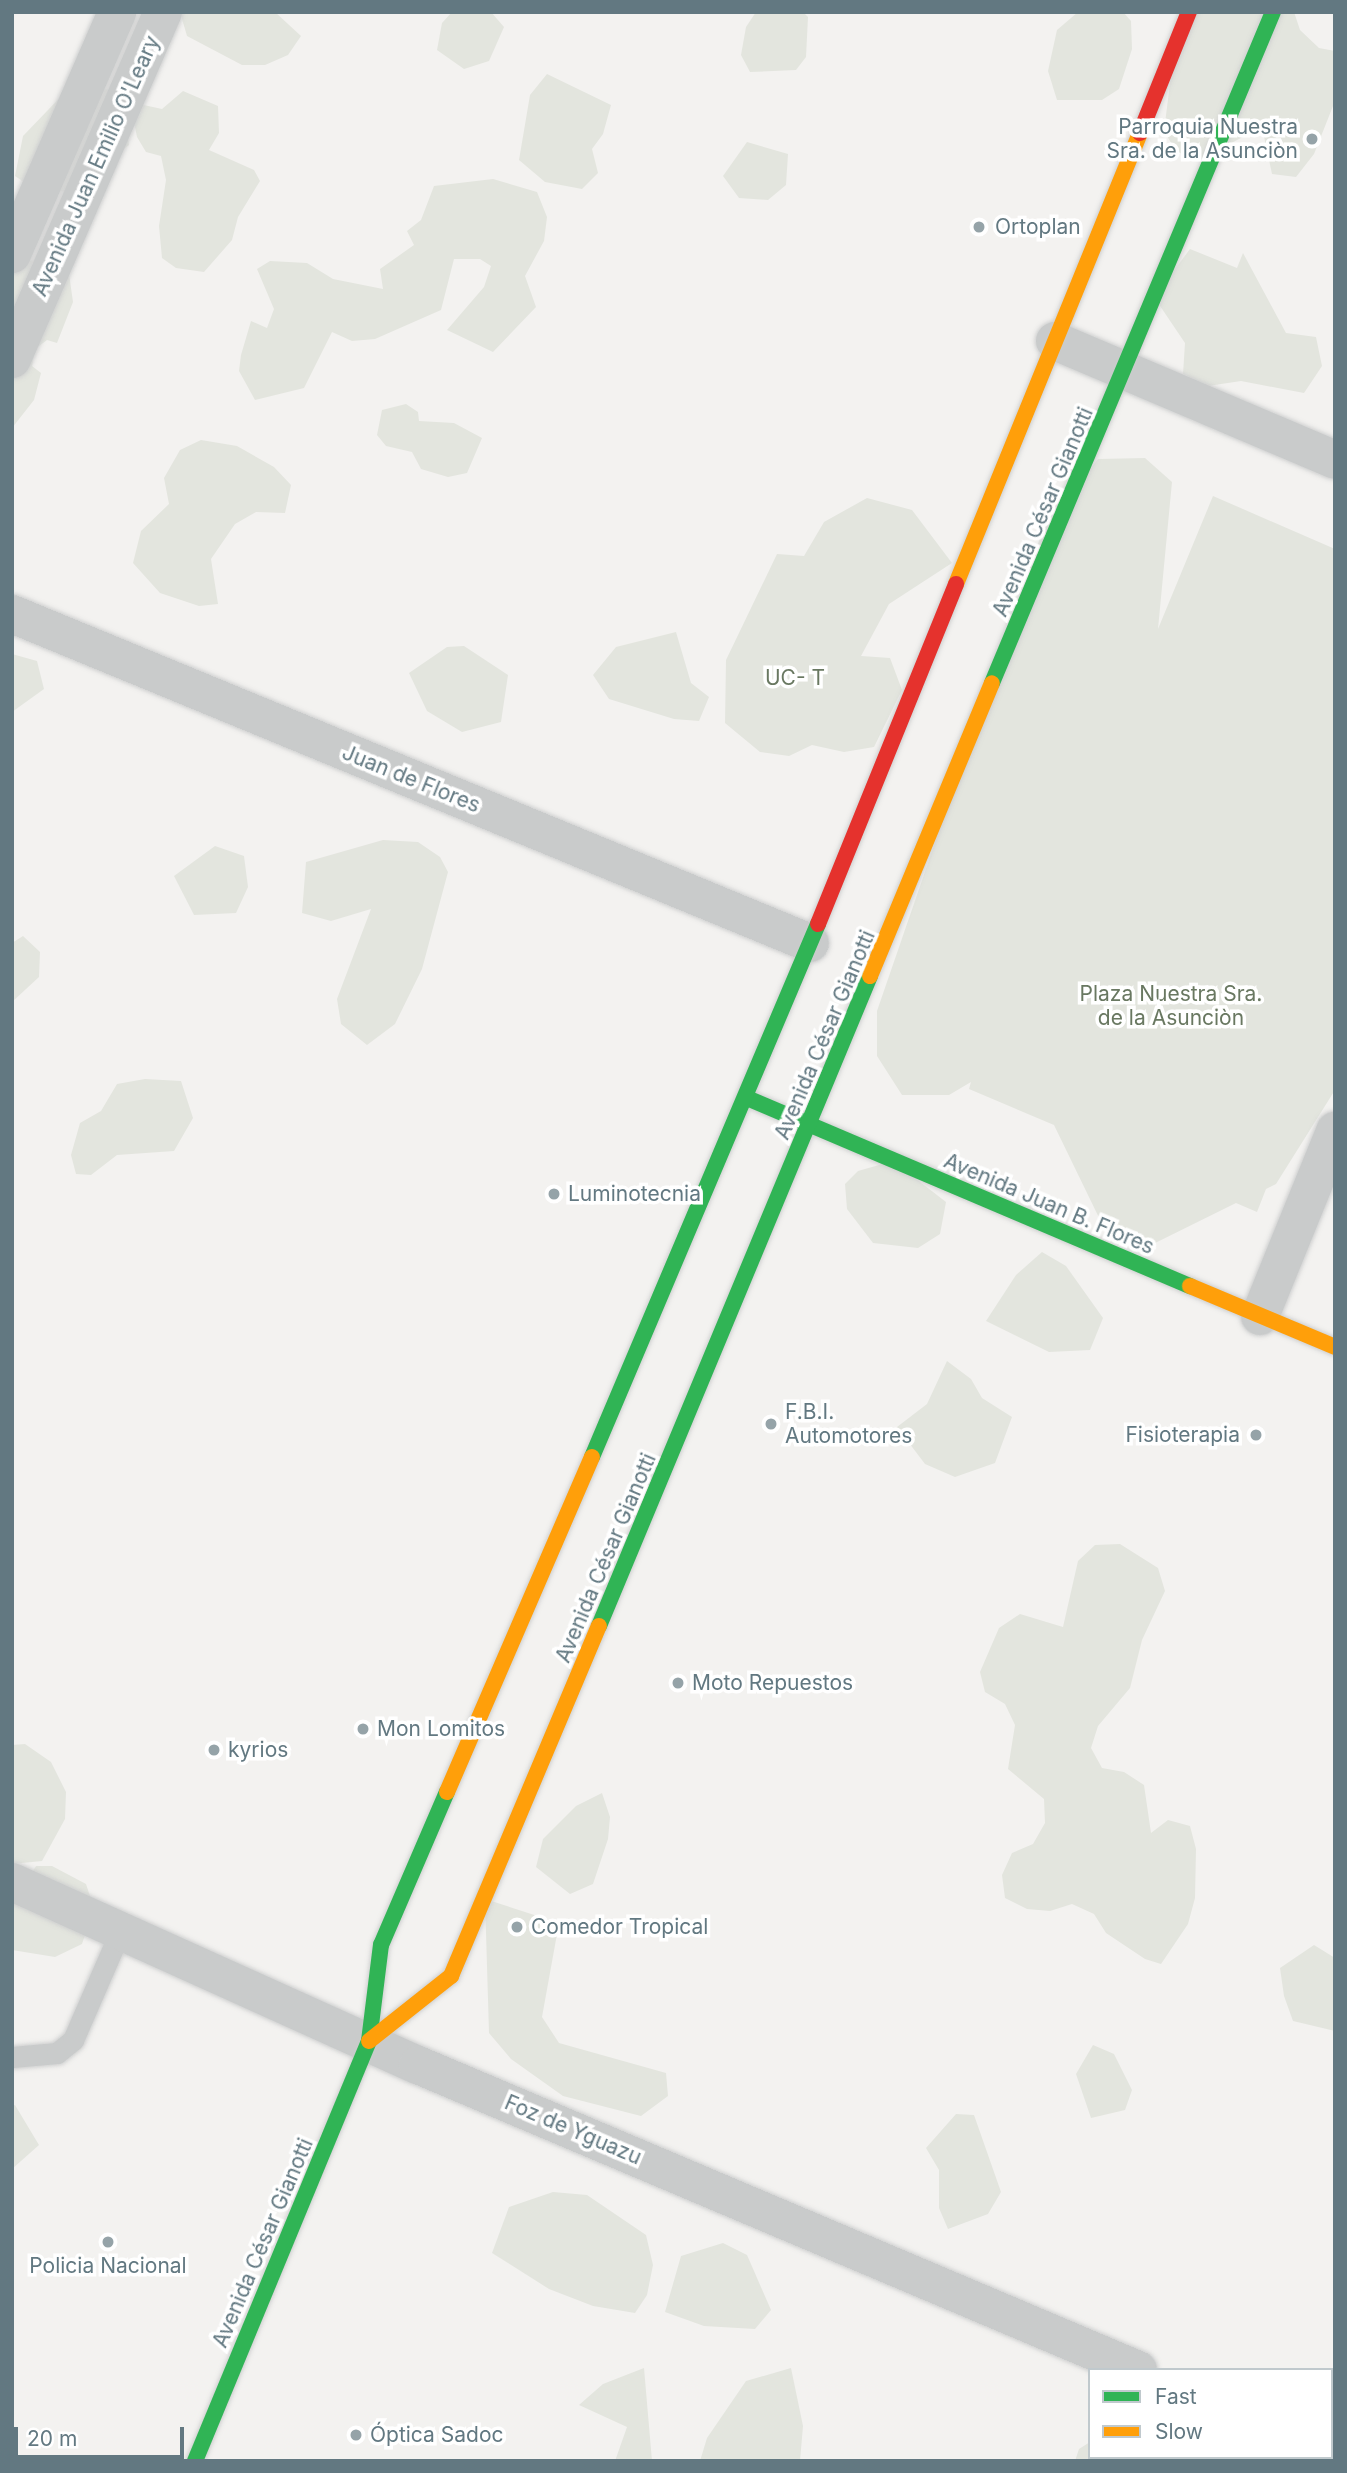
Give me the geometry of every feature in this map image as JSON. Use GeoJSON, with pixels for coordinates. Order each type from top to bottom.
{"type":"FeatureCollection","features":[{"type":"Feature","properties":{"kind":"street","name":"Avenida Juan Emilio O'Leary"},"geometry":{"type":"LineString","coordinates":[[12,254],[117,12]]}},
{"type":"Feature","properties":{"kind":"street","name":"Avenida Juan Emilio O'Leary"},"geometry":{"type":"LineString","coordinates":[[12,359],[163,12]]}},
{"type":"Feature","properties":{"kind":"street","name":"Avenida César Gianotti"},"geometry":{"type":"LineString","coordinates":[[195,2461],[369,2041],[381,1945],[747,1098],[1189,12]]}},
{"type":"Feature","properties":{"kind":"street","name":"Avenida César Gianotti"},"geometry":{"type":"LineString","coordinates":[[369,2041],[451,1976],[810,1126],[1273,12]]}},
{"type":"Feature","properties":{"kind":"street"},"geometry":{"type":"LineString","coordinates":[[1055,341],[1335,460]]}},
{"type":"Feature","properties":{"kind":"street","name":"Juan de Flores"},"geometry":{"type":"LineString","coordinates":[[12,614],[810,943]]}},
{"type":"Feature","properties":{"kind":"street","name":"Avenida Juan B. Flores"},"geometry":{"type":"LineString","coordinates":[[747,1098],[1335,1347]]}},
{"type":"Feature","properties":{"kind":"street"},"geometry":{"type":"LineString","coordinates":[[1260,1316],[1335,1131]]}},
{"type":"Feature","properties":{"kind":"street","name":"Foz de Yguazu"},"geometry":{"type":"LineString","coordinates":[[12,1882],[369,2041],[1133,2368]]}},
{"type":"Feature","properties":{"kind":"lane"},"geometry":{"type":"LineString","coordinates":[[12,2057],[57,2053],[73,2040],[120,1932]]}},
{"type":"Feature","properties":{"kind":"green space"},"geometry":{"type":"Polygon","coordinates":[[[180,12],[275,12],[301,36],[288,55],[265,65],[242,65],[187,36],[180,12]]]}},
{"type":"Feature","properties":{"kind":"green space"},"geometry":{"type":"Polygon","coordinates":[[[452,12],[491,12],[504,27],[489,61],[464,69],[437,50],[442,23],[452,12]]]}},
{"type":"Feature","properties":{"kind":"green space"},"geometry":{"type":"Polygon","coordinates":[[[756,12],[803,12],[808,17],[806,57],[796,70],[750,72],[741,55],[746,27],[756,12]]]}},
{"type":"Feature","properties":{"kind":"green space"},"geometry":{"type":"Polygon","coordinates":[[[1078,12],[1123,12],[1131,21],[1132,49],[1119,89],[1102,100],[1057,100],[1048,71],[1057,30],[1078,12]]]}},
{"type":"Feature","properties":{"kind":"green space"},"geometry":{"type":"Polygon","coordinates":[[[1179,12],[1294,12],[1300,30],[1319,48],[1335,51],[1335,101],[1314,154],[1296,177],[1272,174],[1262,127],[1197,161],[1176,151],[1164,131],[1179,12]]]}},
{"type":"Feature","properties":{"kind":"green space"},"geometry":{"type":"Polygon","coordinates":[[[547,74],[611,105],[603,134],[592,149],[598,173],[582,189],[545,182],[519,160],[530,95],[547,74]]]}},
{"type":"Feature","properties":{"kind":"green space"},"geometry":{"type":"Polygon","coordinates":[[[72,85],[121,91],[129,145],[67,192],[31,187],[15,176],[23,136],[72,85]]]}},
{"type":"Feature","properties":{"kind":"green space"},"geometry":{"type":"Polygon","coordinates":[[[183,91],[218,106],[219,133],[209,150],[254,170],[260,181],[238,217],[232,240],[204,272],[176,268],[162,258],[159,226],[166,180],[161,156],[146,152],[137,137],[130,102],[162,109],[183,91]]]}},
{"type":"Feature","properties":{"kind":"green space"},"geometry":{"type":"Polygon","coordinates":[[[747,142],[788,154],[786,185],[768,200],[739,198],[723,176],[747,142]]]}},
{"type":"Feature","properties":{"kind":"green space"},"geometry":{"type":"Polygon","coordinates":[[[493,179],[537,192],[547,217],[544,241],[525,276],[536,307],[493,352],[447,330],[484,287],[491,266],[480,259],[454,259],[441,310],[375,339],[352,341],[332,332],[304,388],[255,400],[239,371],[241,355],[251,321],[267,328],[274,309],[257,269],[270,261],[307,263],[333,279],[383,289],[380,269],[414,245],[407,231],[421,220],[434,186],[493,179]]]}},
{"type":"Feature","properties":{"kind":"green space"},"geometry":{"type":"Polygon","coordinates":[[[1190,249],[1237,268],[1243,253],[1286,333],[1316,337],[1322,366],[1304,393],[1241,381],[1208,386],[1183,374],[1185,343],[1154,297],[1190,249]]]}},
{"type":"Feature","properties":{"kind":"green space"},"geometry":{"type":"Polygon","coordinates":[[[12,259],[50,262],[69,274],[73,302],[57,343],[47,340],[35,349],[32,366],[41,373],[34,400],[12,428],[12,259]]]}},
{"type":"Feature","properties":{"kind":"green space"},"geometry":{"type":"Polygon","coordinates":[[[406,404],[418,412],[419,421],[454,423],[482,438],[467,473],[448,477],[421,469],[412,452],[386,446],[377,435],[382,410],[406,404]]]}},
{"type":"Feature","properties":{"kind":"green space"},"geometry":{"type":"Polygon","coordinates":[[[201,440],[237,446],[274,467],[291,485],[285,513],[256,512],[235,524],[211,559],[218,604],[199,606],[160,593],[133,563],[141,531],[169,504],[164,478],[180,450],[201,440]]]}},
{"type":"Feature","properties":{"kind":"green space","name":"Plaza Nuestra Sra. de la Asunciòn"},"geometry":{"type":"Polygon","coordinates":[[[1145,458],[1172,482],[1158,629],[1213,496],[1335,549],[1335,1090],[1276,1184],[1266,1189],[1257,1212],[1236,1203],[1145,1248],[1104,1228],[1054,1125],[969,1089],[971,1082],[949,1095],[902,1095],[877,1056],[877,1011],[1042,532],[1098,459],[1145,458]]]}},
{"type":"Feature","properties":{"kind":"green space","name":"UC- T"},"geometry":{"type":"Polygon","coordinates":[[[867,498],[912,510],[952,563],[889,604],[861,656],[890,658],[902,690],[874,747],[844,752],[812,745],[789,756],[760,752],[725,723],[726,660],[777,554],[804,556],[824,522],[867,498]]]}},
{"type":"Feature","properties":{"kind":"green space","name":"UC- T"},"geometry":{"type":"Polygon","coordinates":[[[676,632],[691,683],[709,697],[699,721],[674,719],[609,699],[593,675],[616,647],[676,632]]]}},
{"type":"Feature","properties":{"kind":"green space"},"geometry":{"type":"Polygon","coordinates":[[[464,646],[508,675],[501,722],[462,732],[427,711],[409,673],[447,647],[464,646]]]}},
{"type":"Feature","properties":{"kind":"green space"},"geometry":{"type":"Polygon","coordinates":[[[12,654],[37,661],[44,689],[12,712],[12,654]]]}},
{"type":"Feature","properties":{"kind":"green space"},"geometry":{"type":"Polygon","coordinates":[[[383,840],[418,842],[440,857],[448,872],[422,969],[395,1024],[367,1045],[341,1024],[337,999],[371,909],[331,921],[302,913],[306,862],[383,840]]]}},
{"type":"Feature","properties":{"kind":"green space"},"geometry":{"type":"Polygon","coordinates":[[[215,846],[244,856],[248,887],[236,913],[194,915],[174,876],[215,846]]]}},
{"type":"Feature","properties":{"kind":"green space"},"geometry":{"type":"Polygon","coordinates":[[[23,936],[40,952],[39,977],[12,1002],[12,943],[23,936]]]}},
{"type":"Feature","properties":{"kind":"green space"},"geometry":{"type":"Polygon","coordinates":[[[145,1079],[181,1081],[193,1118],[174,1151],[117,1155],[91,1175],[76,1174],[71,1155],[80,1123],[101,1111],[117,1084],[145,1079]]]}},
{"type":"Feature","properties":{"kind":"green space"},"geometry":{"type":"Polygon","coordinates":[[[893,1161],[946,1202],[940,1234],[918,1248],[873,1243],[847,1209],[845,1184],[858,1171],[893,1161]]]}},
{"type":"Feature","properties":{"kind":"green space"},"geometry":{"type":"Polygon","coordinates":[[[1042,1252],[1066,1266],[1103,1318],[1090,1350],[1049,1352],[986,1321],[1016,1275],[1042,1252]]]}},
{"type":"Feature","properties":{"kind":"green space"},"geometry":{"type":"Polygon","coordinates":[[[947,1361],[971,1379],[982,1398],[1012,1417],[995,1463],[955,1477],[925,1464],[897,1427],[927,1404],[947,1361]]]}},
{"type":"Feature","properties":{"kind":"green space"},"geometry":{"type":"Polygon","coordinates":[[[1120,1544],[1158,1568],[1165,1591],[1142,1640],[1130,1688],[1098,1726],[1091,1748],[1102,1768],[1124,1772],[1144,1785],[1151,1833],[1168,1820],[1190,1826],[1196,1849],[1195,1898],[1188,1924],[1161,1964],[1145,1959],[1106,1933],[1094,1914],[1072,1904],[1050,1911],[1027,1909],[1005,1898],[1002,1875],[1012,1853],[1033,1844],[1045,1823],[1044,1799],[1008,1769],[1015,1725],[1005,1704],[985,1692],[980,1672],[999,1628],[1020,1614],[1063,1627],[1078,1561],[1095,1545],[1120,1544]]]}},
{"type":"Feature","properties":{"kind":"green space"},"geometry":{"type":"Polygon","coordinates":[[[25,1744],[51,1762],[66,1792],[65,1819],[42,1861],[12,1864],[12,1745],[25,1744]]]}},
{"type":"Feature","properties":{"kind":"green space"},"geometry":{"type":"Polygon","coordinates":[[[602,1793],[610,1817],[608,1839],[593,1884],[570,1894],[536,1867],[543,1839],[576,1806],[602,1793]]]}},
{"type":"Feature","properties":{"kind":"green space"},"geometry":{"type":"Polygon","coordinates":[[[36,1866],[52,1866],[86,1884],[94,1908],[82,1944],[55,1957],[12,1950],[12,1905],[36,1866]]]}},
{"type":"Feature","properties":{"kind":"green space"},"geometry":{"type":"Polygon","coordinates":[[[485,1899],[559,1923],[542,2017],[559,2043],[666,2073],[668,2096],[641,2116],[563,2096],[511,2059],[489,2033],[485,1899]]]}},
{"type":"Feature","properties":{"kind":"green space"},"geometry":{"type":"Polygon","coordinates":[[[1314,1945],[1335,1958],[1335,2031],[1293,2021],[1284,1996],[1280,1968],[1314,1945]]]}},
{"type":"Feature","properties":{"kind":"green space"},"geometry":{"type":"Polygon","coordinates":[[[1093,2045],[1114,2054],[1132,2090],[1125,2110],[1091,2118],[1076,2074],[1093,2045]]]}},
{"type":"Feature","properties":{"kind":"green space"},"geometry":{"type":"Polygon","coordinates":[[[15,2105],[39,2145],[12,2169],[12,2106],[15,2105]]]}},
{"type":"Feature","properties":{"kind":"green space"},"geometry":{"type":"Polygon","coordinates":[[[956,2114],[974,2115],[1001,2192],[988,2214],[948,2229],[939,2208],[939,2170],[926,2148],[956,2114]]]}},
{"type":"Feature","properties":{"kind":"green space"},"geometry":{"type":"Polygon","coordinates":[[[553,2192],[587,2195],[646,2235],[653,2265],[647,2295],[635,2313],[593,2306],[549,2289],[492,2253],[509,2207],[553,2192]]]}},
{"type":"Feature","properties":{"kind":"green space"},"geometry":{"type":"Polygon","coordinates":[[[723,2243],[747,2255],[771,2310],[755,2329],[704,2326],[665,2312],[681,2256],[723,2243]]]}},
{"type":"Feature","properties":{"kind":"green space"},"geometry":{"type":"Polygon","coordinates":[[[644,2368],[652,2461],[615,2461],[627,2427],[579,2405],[603,2384],[644,2368]]]}},
{"type":"Feature","properties":{"kind":"green space"},"geometry":{"type":"Polygon","coordinates":[[[791,2368],[803,2426],[800,2461],[700,2461],[707,2438],[746,2381],[791,2368]]]}},
{"type":"Feature","properties":{"kind":"green space"},"geometry":{"type":"Polygon","coordinates":[[[1088,2443],[1088,2459],[1150,2459],[1075,2461],[1079,2449],[1088,2443]]]}},
{"type":"Feature","properties":{"kind":"traffic: fast"},"geometry":{"type":"LineString","coordinates":[[992,683],[1273,12]]}},
{"type":"Feature","properties":{"kind":"traffic: fast"},"geometry":{"type":"LineString","coordinates":[[592,1457],[818,924]]}},
{"type":"Feature","properties":{"kind":"traffic: fast"},"geometry":{"type":"LineString","coordinates":[[599,1626],[870,976]]}},
{"type":"Feature","properties":{"kind":"traffic: fast"},"geometry":{"type":"LineString","coordinates":[[747,1098],[1190,1286]]}},
{"type":"Feature","properties":{"kind":"traffic: fast"},"geometry":{"type":"LineString","coordinates":[[195,2461],[369,2041],[381,1945],[447,1792]]}},
{"type":"Feature","properties":{"kind":"traffic: slow"},"geometry":{"type":"LineString","coordinates":[[956,584],[1140,133]]}},
{"type":"Feature","properties":{"kind":"traffic: slow"},"geometry":{"type":"LineString","coordinates":[[870,976],[992,683]]}},
{"type":"Feature","properties":{"kind":"traffic: slow"},"geometry":{"type":"LineString","coordinates":[[1190,1286],[1335,1347]]}},
{"type":"Feature","properties":{"kind":"traffic: slow"},"geometry":{"type":"LineString","coordinates":[[447,1792],[592,1457]]}},
{"type":"Feature","properties":{"kind":"traffic: slow"},"geometry":{"type":"LineString","coordinates":[[369,2041],[451,1976],[599,1626]]}},
{"type":"Feature","properties":{"kind":"traffic: jam"},"geometry":{"type":"LineString","coordinates":[[1140,133],[1189,12]]}},
{"type":"Feature","properties":{"kind":"traffic: jam"},"geometry":{"type":"LineString","coordinates":[[818,924],[956,584]]}},
{"type":"Feature","properties":{"kind":"place","name":"Parroquia Nuestra Sra. de la Asunciòn"},"geometry":{"type":"Point","coordinates":[1312,139]}},
{"type":"Feature","properties":{"kind":"place","name":"Ortoplan"},"geometry":{"type":"Point","coordinates":[979,227]}},
{"type":"Feature","properties":{"kind":"place","name":"Luminotecnia"},"geometry":{"type":"Point","coordinates":[554,1194]}},
{"type":"Feature","properties":{"kind":"place","name":"F.B.I. Automotores"},"geometry":{"type":"Point","coordinates":[771,1424]}},
{"type":"Feature","properties":{"kind":"place","name":"Fisioterapia"},"geometry":{"type":"Point","coordinates":[1256,1435]}},
{"type":"Feature","properties":{"kind":"place","name":"Moto Repuestos"},"geometry":{"type":"Point","coordinates":[678,1683]}},
{"type":"Feature","properties":{"kind":"place","name":"Mon Lomitos"},"geometry":{"type":"Point","coordinates":[363,1729]}},
{"type":"Feature","properties":{"kind":"place","name":"kyrios"},"geometry":{"type":"Point","coordinates":[214,1750]}},
{"type":"Feature","properties":{"kind":"place","name":"Comedor Tropical"},"geometry":{"type":"Point","coordinates":[517,1927]}},
{"type":"Feature","properties":{"kind":"place","name":"Policia Nacional"},"geometry":{"type":"Point","coordinates":[108,2242]}},
{"type":"Feature","properties":{"kind":"place","name":"Óptica Sadoc"},"geometry":{"type":"Point","coordinates":[356,2435]}}]}
